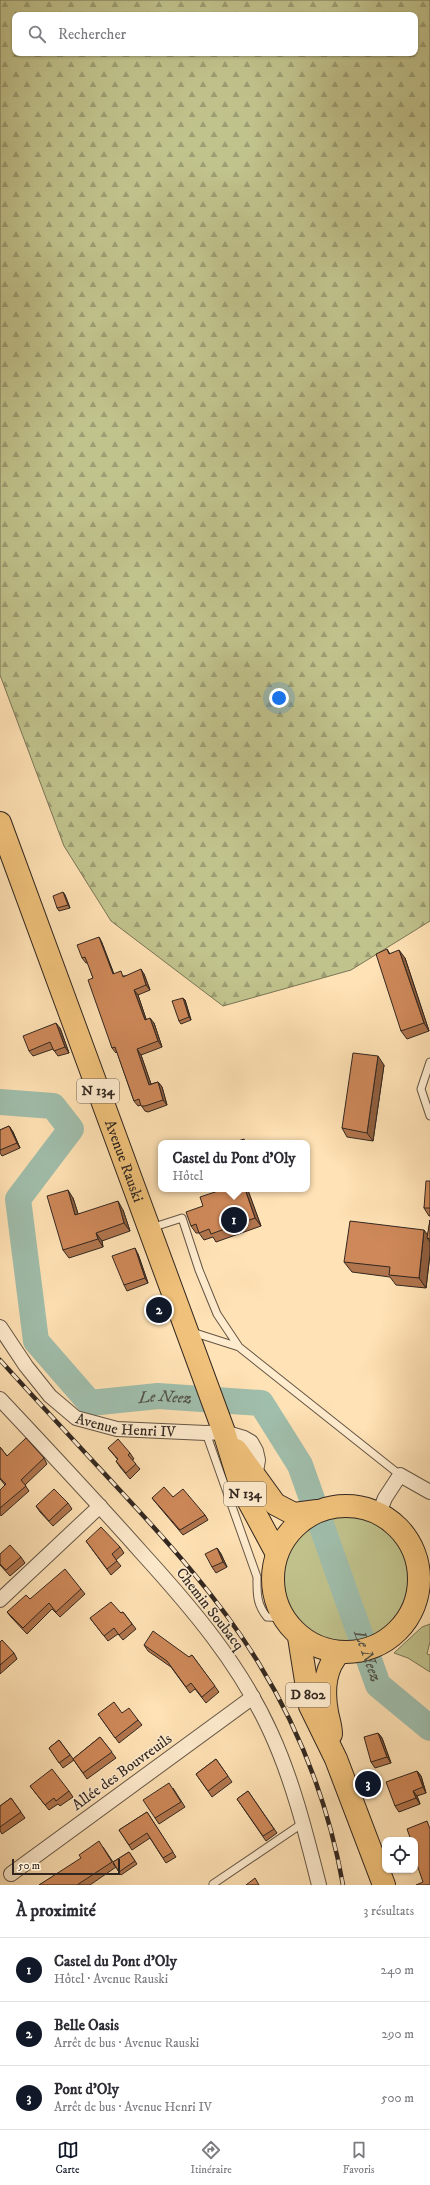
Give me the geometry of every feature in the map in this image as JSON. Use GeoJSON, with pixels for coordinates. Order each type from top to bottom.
{"type":"FeatureCollection","features":[{"type":"Feature","properties":{"kind":"main road","name":"Avenue Rauski"},"geometry":{"type":"LineString","coordinates":[[0,823],[186,1331],[216,1427],[241,1487],[279,1546]]}},
{"type":"Feature","properties":{"kind":"main road","name":"Avenue Rauski"},"geometry":{"type":"LineString","coordinates":[[216,1427],[275,1504],[294,1514],[322,1510]]}},
{"type":"Feature","properties":{"kind":"main road"},"geometry":{"type":"LineString","coordinates":[[398,1630],[415,1606],[419,1589],[422,1559],[392,1521],[367,1508],[354,1507],[322,1510],[298,1523],[279,1546],[273,1568],[277,1600],[285,1618],[299,1637],[319,1648],[340,1652],[358,1652],[375,1647],[398,1630],[430,1616]]}},
{"type":"Feature","properties":{"kind":"main road","name":"D 802"},"geometry":{"type":"LineString","coordinates":[[299,1637],[310,1706],[331,1748],[384,1885]]}},
{"type":"Feature","properties":{"kind":"main road","name":"D 802"},"geometry":{"type":"LineString","coordinates":[[331,1748],[331,1728],[326,1710],[325,1676],[332,1660],[340,1652]]}},
{"type":"Feature","properties":{"kind":"street","name":"Avenue Henri IV"},"geometry":{"type":"LineString","coordinates":[[0,1327],[26,1366],[50,1396],[76,1418],[117,1429],[216,1427]]}},
{"type":"Feature","properties":{"kind":"street","name":"Chemin Soubacq"},"geometry":{"type":"LineString","coordinates":[[0,1399],[100,1506],[208,1630],[253,1697],[281,1756],[303,1824],[319,1885]]}},
{"type":"Feature","properties":{"kind":"street"},"geometry":{"type":"LineString","coordinates":[[379,1513],[385,1498],[400,1475],[430,1492]]}},
{"type":"Feature","properties":{"kind":"street"},"geometry":{"type":"LineString","coordinates":[[0,1600],[100,1506]]}},
{"type":"Feature","properties":{"kind":"street","name":"Allée des Bouvreuils"},"geometry":{"type":"LineString","coordinates":[[11,1874],[253,1697]]}},
{"type":"Feature","properties":{"kind":"lane"},"geometry":{"type":"LineString","coordinates":[[430,1062],[421,1089],[430,1116]]}},
{"type":"Feature","properties":{"kind":"lane"},"geometry":{"type":"LineString","coordinates":[[149,1228],[182,1218],[199,1270],[217,1314],[239,1347],[400,1475]]}},
{"type":"Feature","properties":{"kind":"lane"},"geometry":{"type":"LineString","coordinates":[[186,1331],[239,1347]]}},
{"type":"Feature","properties":{"kind":"lane"},"geometry":{"type":"LineString","coordinates":[[216,1427],[217,1460],[257,1577],[257,1600],[260,1609],[267,1617],[285,1618]]}},
{"type":"Feature","properties":{"kind":"lane"},"geometry":{"type":"LineString","coordinates":[[216,1427],[217,1460]]}},
{"type":"Feature","properties":{"kind":"lane"},"geometry":{"type":"LineString","coordinates":[[213,1884],[303,1824]]}},
{"type":"Feature","properties":{"kind":"green space"},"geometry":{"type":"Polygon","coordinates":[[[0,0],[430,0],[430,921],[351,970],[223,1006],[111,921],[64,846],[0,675],[0,0]]]}},
{"type":"Feature","properties":{"kind":"green space"},"geometry":{"type":"Polygon","coordinates":[[[346,1516],[370,1521],[381,1527],[394,1539],[404,1555],[409,1579],[404,1603],[398,1614],[386,1627],[370,1637],[346,1642],[322,1637],[311,1631],[298,1619],[288,1603],[283,1579],[288,1555],[294,1544],[306,1531],[322,1521],[346,1516]]]}},
{"type":"Feature","properties":{"kind":"green space"},"geometry":{"type":"Polygon","coordinates":[[[430,1624],[430,1642],[427,1654],[430,1655],[430,1672],[408,1658],[394,1653],[422,1627],[430,1624]]]}},
{"type":"Feature","properties":{"kind":"building"},"geometry":{"type":"Polygon","coordinates":[[[63,892],[68,905],[57,908],[53,896],[63,892]]]}},
{"type":"Feature","properties":{"kind":"building"},"geometry":{"type":"Polygon","coordinates":[[[99,937],[113,974],[121,971],[123,977],[141,969],[146,985],[134,990],[145,1020],[150,1018],[158,1041],[137,1049],[149,1085],[158,1082],[163,1100],[145,1106],[141,1106],[139,1099],[134,1101],[115,1047],[112,1048],[88,980],[93,978],[85,957],[82,958],[77,945],[99,937]]]}},
{"type":"Feature","properties":{"kind":"building"},"geometry":{"type":"Polygon","coordinates":[[[387,949],[389,954],[399,950],[424,1023],[401,1031],[376,954],[387,949]]]}},
{"type":"Feature","properties":{"kind":"building"},"geometry":{"type":"Polygon","coordinates":[[[183,998],[189,1017],[179,1021],[172,1001],[183,998]]]}},
{"type":"Feature","properties":{"kind":"building"},"geometry":{"type":"Polygon","coordinates":[[[56,1023],[65,1047],[54,1051],[50,1042],[29,1051],[23,1036],[56,1023]]]}},
{"type":"Feature","properties":{"kind":"building"},"geometry":{"type":"Polygon","coordinates":[[[353,1053],[378,1056],[367,1133],[342,1128],[353,1053]]]}},
{"type":"Feature","properties":{"kind":"building"},"geometry":{"type":"Polygon","coordinates":[[[9,1126],[17,1143],[0,1150],[0,1130],[9,1126]]]}},
{"type":"Feature","properties":{"kind":"building"},"geometry":{"type":"Polygon","coordinates":[[[426,1181],[430,1181],[430,1208],[424,1208],[426,1181]]]}},
{"type":"Feature","properties":{"kind":"building"},"geometry":{"type":"Polygon","coordinates":[[[68,1190],[75,1215],[118,1201],[124,1223],[96,1233],[98,1239],[63,1250],[47,1196],[68,1190]]]}},
{"type":"Feature","properties":{"kind":"building"},"geometry":{"type":"Polygon","coordinates":[[[215,1192],[246,1192],[255,1218],[211,1234],[209,1229],[199,1233],[196,1224],[191,1226],[186,1212],[203,1206],[200,1197],[215,1192]]]}},
{"type":"Feature","properties":{"kind":"building"},"geometry":{"type":"Polygon","coordinates":[[[430,1220],[430,1239],[427,1238],[430,1220]]]}},
{"type":"Feature","properties":{"kind":"building"},"geometry":{"type":"Polygon","coordinates":[[[350,1221],[424,1230],[419,1278],[389,1275],[390,1267],[344,1262],[350,1221]]]}},
{"type":"Feature","properties":{"kind":"building"},"geometry":{"type":"Polygon","coordinates":[[[135,1248],[145,1278],[124,1285],[112,1256],[135,1248]]]}},
{"type":"Feature","properties":{"kind":"building"},"geometry":{"type":"Polygon","coordinates":[[[26,1438],[44,1458],[21,1480],[26,1486],[0,1508],[0,1490],[6,1484],[0,1478],[0,1447],[7,1456],[26,1438]]]}},
{"type":"Feature","properties":{"kind":"building"},"geometry":{"type":"Polygon","coordinates":[[[118,1439],[130,1453],[128,1455],[136,1464],[126,1473],[116,1461],[118,1459],[108,1448],[118,1439]]]}},
{"type":"Feature","properties":{"kind":"building"},"geometry":{"type":"Polygon","coordinates":[[[164,1487],[173,1497],[183,1489],[205,1515],[180,1530],[152,1498],[164,1487]]]}},
{"type":"Feature","properties":{"kind":"building"},"geometry":{"type":"Polygon","coordinates":[[[54,1489],[68,1503],[49,1521],[36,1506],[54,1489]]]}},
{"type":"Feature","properties":{"kind":"building"},"geometry":{"type":"Polygon","coordinates":[[[101,1527],[120,1547],[112,1554],[117,1561],[107,1569],[86,1541],[101,1527]]]}},
{"type":"Feature","properties":{"kind":"building"},"geometry":{"type":"Polygon","coordinates":[[[10,1545],[21,1557],[6,1570],[0,1564],[0,1554],[10,1545]]]}},
{"type":"Feature","properties":{"kind":"building"},"geometry":{"type":"Polygon","coordinates":[[[217,1548],[223,1562],[212,1567],[205,1554],[217,1548]]]}},
{"type":"Feature","properties":{"kind":"building"},"geometry":{"type":"Polygon","coordinates":[[[65,1569],[81,1589],[56,1612],[49,1603],[23,1628],[7,1612],[26,1595],[30,1599],[65,1569]]]}},
{"type":"Feature","properties":{"kind":"building"},"geometry":{"type":"Polygon","coordinates":[[[111,1602],[121,1613],[123,1612],[132,1624],[119,1635],[114,1628],[104,1636],[90,1618],[111,1602]]]}},
{"type":"Feature","properties":{"kind":"building"},"geometry":{"type":"Polygon","coordinates":[[[153,1631],[189,1657],[192,1655],[215,1686],[202,1697],[191,1683],[186,1687],[167,1661],[144,1645],[153,1631]]]}},
{"type":"Feature","properties":{"kind":"building"},"geometry":{"type":"Polygon","coordinates":[[[2,1640],[14,1653],[0,1665],[0,1642],[2,1640]]]}},
{"type":"Feature","properties":{"kind":"building"},"geometry":{"type":"Polygon","coordinates":[[[114,1702],[122,1713],[129,1708],[138,1720],[115,1738],[98,1714],[114,1702]]]}},
{"type":"Feature","properties":{"kind":"building"},"geometry":{"type":"Polygon","coordinates":[[[378,1733],[387,1757],[371,1762],[364,1737],[378,1733]]]}},
{"type":"Feature","properties":{"kind":"building"},"geometry":{"type":"Polygon","coordinates":[[[100,1737],[112,1752],[83,1773],[73,1759],[100,1737]]]}},
{"type":"Feature","properties":{"kind":"building"},"geometry":{"type":"Polygon","coordinates":[[[59,1740],[70,1755],[59,1763],[49,1748],[59,1740]]]}},
{"type":"Feature","properties":{"kind":"building"},"geometry":{"type":"Polygon","coordinates":[[[216,1759],[228,1776],[208,1791],[196,1774],[216,1759]]]}},
{"type":"Feature","properties":{"kind":"building"},"geometry":{"type":"Polygon","coordinates":[[[52,1769],[69,1791],[56,1801],[54,1798],[45,1805],[30,1786],[52,1769]]]}},
{"type":"Feature","properties":{"kind":"building"},"geometry":{"type":"Polygon","coordinates":[[[417,1771],[423,1787],[413,1791],[416,1798],[395,1806],[386,1782],[417,1771]]]}},
{"type":"Feature","properties":{"kind":"building"},"geometry":{"type":"Polygon","coordinates":[[[169,1783],[181,1802],[155,1818],[143,1800],[169,1783]]]}},
{"type":"Feature","properties":{"kind":"building"},"geometry":{"type":"Polygon","coordinates":[[[248,1791],[274,1829],[263,1836],[237,1799],[248,1791]]]}},
{"type":"Feature","properties":{"kind":"building"},"geometry":{"type":"Polygon","coordinates":[[[11,1798],[21,1812],[0,1827],[0,1806],[11,1798]]]}},
{"type":"Feature","properties":{"kind":"building"},"geometry":{"type":"Polygon","coordinates":[[[147,1812],[173,1852],[163,1858],[147,1833],[129,1845],[119,1830],[147,1812]]]}},
{"type":"Feature","properties":{"kind":"building"},"geometry":{"type":"Polygon","coordinates":[[[427,1821],[430,1829],[430,1885],[416,1885],[423,1882],[418,1868],[418,1837],[410,1837],[407,1829],[427,1821]]]}},
{"type":"Feature","properties":{"kind":"building"},"geometry":{"type":"Polygon","coordinates":[[[99,1841],[112,1862],[77,1885],[39,1885],[81,1858],[79,1855],[99,1841]]]}},
{"type":"Feature","properties":{"kind":"building"},"geometry":{"type":"Polygon","coordinates":[[[129,1852],[135,1861],[119,1872],[113,1862],[129,1852]]]}},
{"type":"Feature","properties":{"kind":"building"},"geometry":{"type":"Polygon","coordinates":[[[255,1878],[259,1885],[246,1885],[255,1878]]]}},
{"type":"Feature","properties":{"kind":"waterway","name":"Le Neez"},"geometry":{"type":"LineString","coordinates":[[0,1102],[53,1106],[71,1129],[18,1199],[36,1341],[90,1403],[158,1396],[261,1403],[300,1465],[378,1685],[430,1728]]}},
{"type":"Feature","properties":{"kind":"railway"},"geometry":{"type":"LineString","coordinates":[[0,1360],[173,1548],[209,1592],[243,1638],[287,1714],[311,1769],[330,1826],[343,1885]]}},
{"type":"Feature","properties":{"kind":"place","name":"Castel du Pont d'Oly"},"geometry":{"type":"Point","coordinates":[234,1220]}},
{"type":"Feature","properties":{"kind":"place","name":"Belle Oasis"},"geometry":{"type":"Point","coordinates":[159,1310]}},
{"type":"Feature","properties":{"kind":"place","name":"Pont d'Oly"},"geometry":{"type":"Point","coordinates":[368,1784]}}]}
